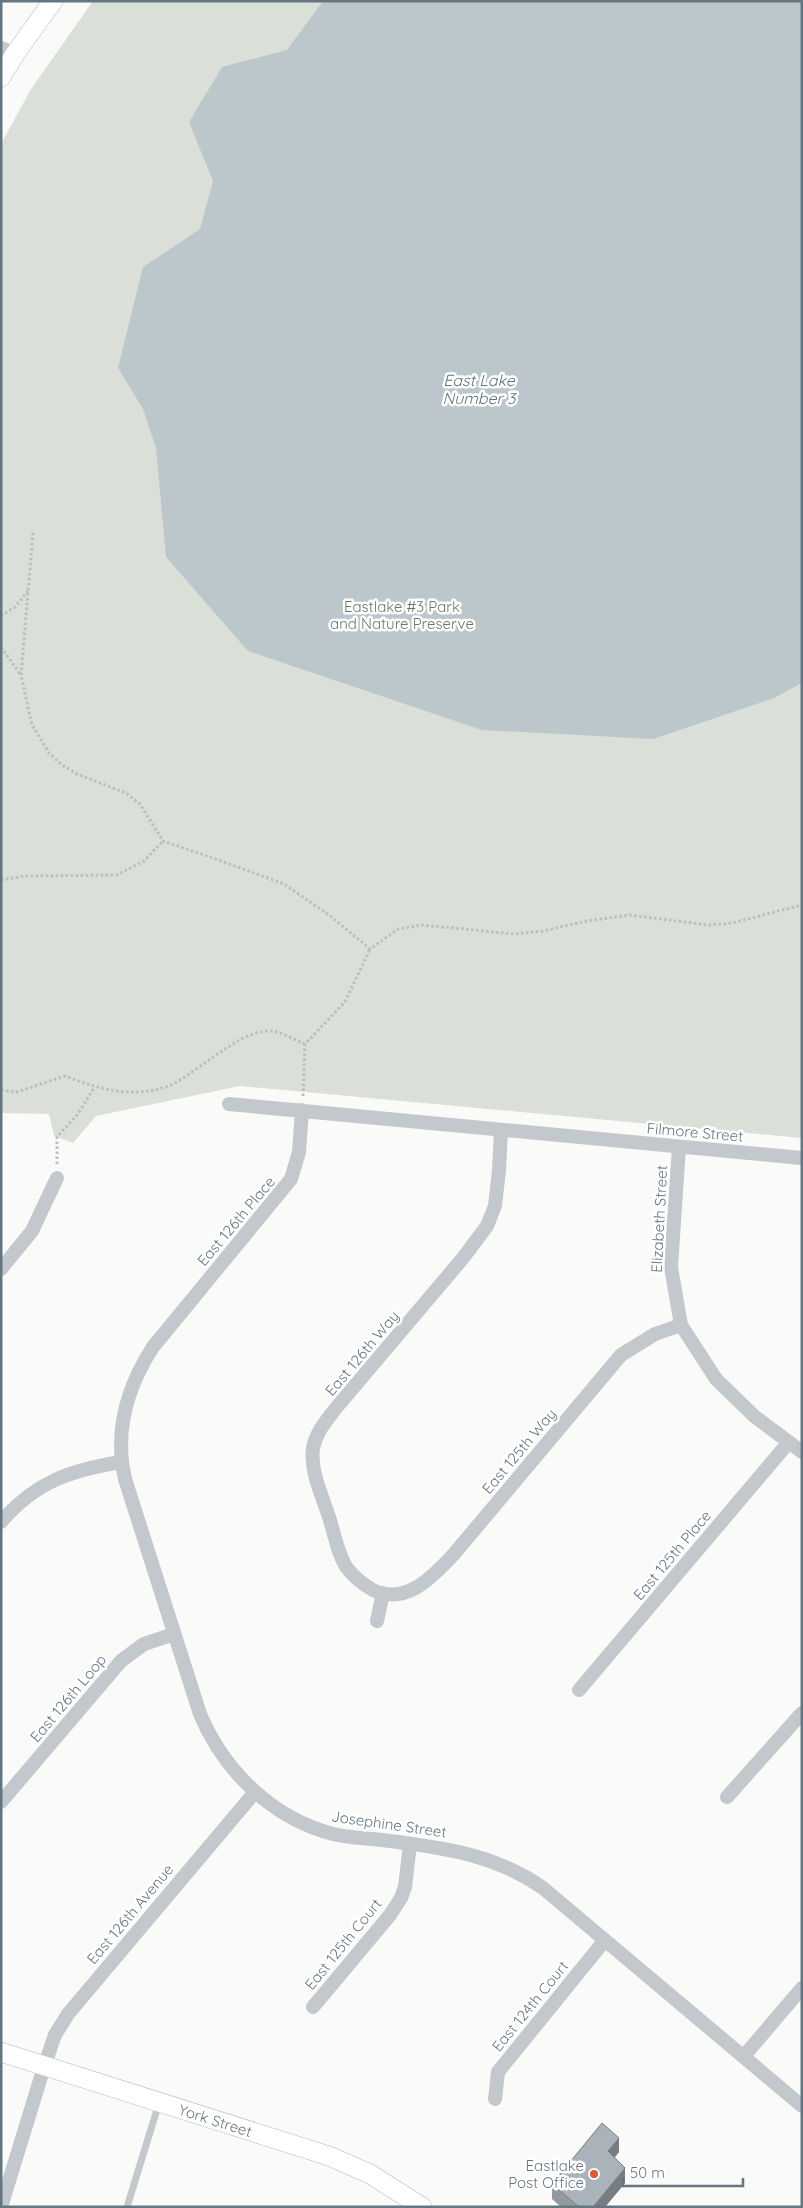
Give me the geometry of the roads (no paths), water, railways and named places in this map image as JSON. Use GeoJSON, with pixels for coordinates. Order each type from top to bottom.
{"type":"FeatureCollection","features":[{"type":"Feature","properties":{"kind":"street"},"geometry":{"type":"LineString","coordinates":[[1,77],[8,51],[53,1]]}},
{"type":"Feature","properties":{"kind":"street"},"geometry":{"type":"LineString","coordinates":[[229,1104],[501,1130]]}},
{"type":"Feature","properties":{"kind":"street","name":"East 126th Place"},"geometry":{"type":"LineString","coordinates":[[122,1462],[120,1441],[123,1418],[129,1392],[139,1369],[153,1347],[291,1179],[299,1152],[302,1110]]}},
{"type":"Feature","properties":{"kind":"street","name":"Filmore Street"},"geometry":{"type":"LineString","coordinates":[[501,1130],[802,1158]]}},
{"type":"Feature","properties":{"kind":"street","name":"East 126th Way"},"geometry":{"type":"LineString","coordinates":[[383,1594],[367,1587],[353,1575],[343,1560],[314,1470],[314,1447],[317,1434],[336,1408],[463,1258],[487,1226],[495,1206],[501,1130]]}},
{"type":"Feature","properties":{"kind":"street","name":"Elizabeth Street"},"geometry":{"type":"LineString","coordinates":[[679,1147],[671,1268],[681,1325],[716,1379],[754,1416],[802,1452]]}},
{"type":"Feature","properties":{"kind":"street"},"geometry":{"type":"LineString","coordinates":[[1,1269],[32,1231],[56,1178]]}},
{"type":"Feature","properties":{"kind":"street","name":"East 125th Way"},"geometry":{"type":"LineString","coordinates":[[383,1594],[399,1595],[432,1577],[454,1554],[621,1356],[647,1338],[681,1325]]}},
{"type":"Feature","properties":{"kind":"street","name":"East 125th Place"},"geometry":{"type":"LineString","coordinates":[[579,1690],[789,1442]]}},
{"type":"Feature","properties":{"kind":"street"},"geometry":{"type":"LineString","coordinates":[[1,1522],[31,1493],[51,1481],[92,1467],[122,1462]]}},
{"type":"Feature","properties":{"kind":"street","name":"Josephine Street"},"geometry":{"type":"LineString","coordinates":[[122,1462],[200,1714],[217,1749],[237,1774],[255,1792],[282,1812],[308,1826],[335,1835],[471,1854],[500,1864],[525,1876],[605,1940],[802,2106]]}},
{"type":"Feature","properties":{"kind":"street"},"geometry":{"type":"LineString","coordinates":[[377,1620],[383,1594]]}},
{"type":"Feature","properties":{"kind":"street","name":"East 126th Loop"},"geometry":{"type":"LineString","coordinates":[[1,1802],[121,1661],[144,1644],[174,1634]]}},
{"type":"Feature","properties":{"kind":"street"},"geometry":{"type":"LineString","coordinates":[[727,1797],[802,1713]]}},
{"type":"Feature","properties":{"kind":"street","name":"East 126th Avenue"},"geometry":{"type":"LineString","coordinates":[[1,2207],[44,2067],[56,2035],[68,2014],[255,1792]]}},
{"type":"Feature","properties":{"kind":"street","name":"East 125th Court"},"geometry":{"type":"LineString","coordinates":[[313,2007],[390,1915],[401,1898],[405,1887],[410,1844]]}},
{"type":"Feature","properties":{"kind":"street","name":"East 124th Court"},"geometry":{"type":"LineString","coordinates":[[495,2099],[498,2072],[605,1940]]}},
{"type":"Feature","properties":{"kind":"street"},"geometry":{"type":"LineString","coordinates":[[744,2056],[802,1988]]}},
{"type":"Feature","properties":{"kind":"street","name":"York Street"},"geometry":{"type":"LineString","coordinates":[[1,2052],[329,2156],[370,2174],[422,2207]]}},
{"type":"Feature","properties":{"kind":"lane"},"geometry":{"type":"LineString","coordinates":[[126,2207],[159,2103]]}},
{"type":"Feature","properties":{"kind":"water","name":"East Lake Number 3"},"geometry":{"type":"Polygon","coordinates":[[[323,1],[802,1],[802,683],[774,698],[653,739],[482,730],[248,651],[166,557],[156,448],[143,409],[118,368],[143,267],[200,229],[213,181],[189,122],[222,67],[287,50],[323,1]]]}},
{"type":"Feature","properties":{"kind":"place","name":"Eastlake Post Office"},"geometry":{"type":"Point","coordinates":[594,2174]}},
{"type":"Feature","properties":{"kind":"park label","name":"Eastlake #3 Park and Nature Preserve"},"geometry":{"type":"Point","coordinates":[402,614]}}]}
